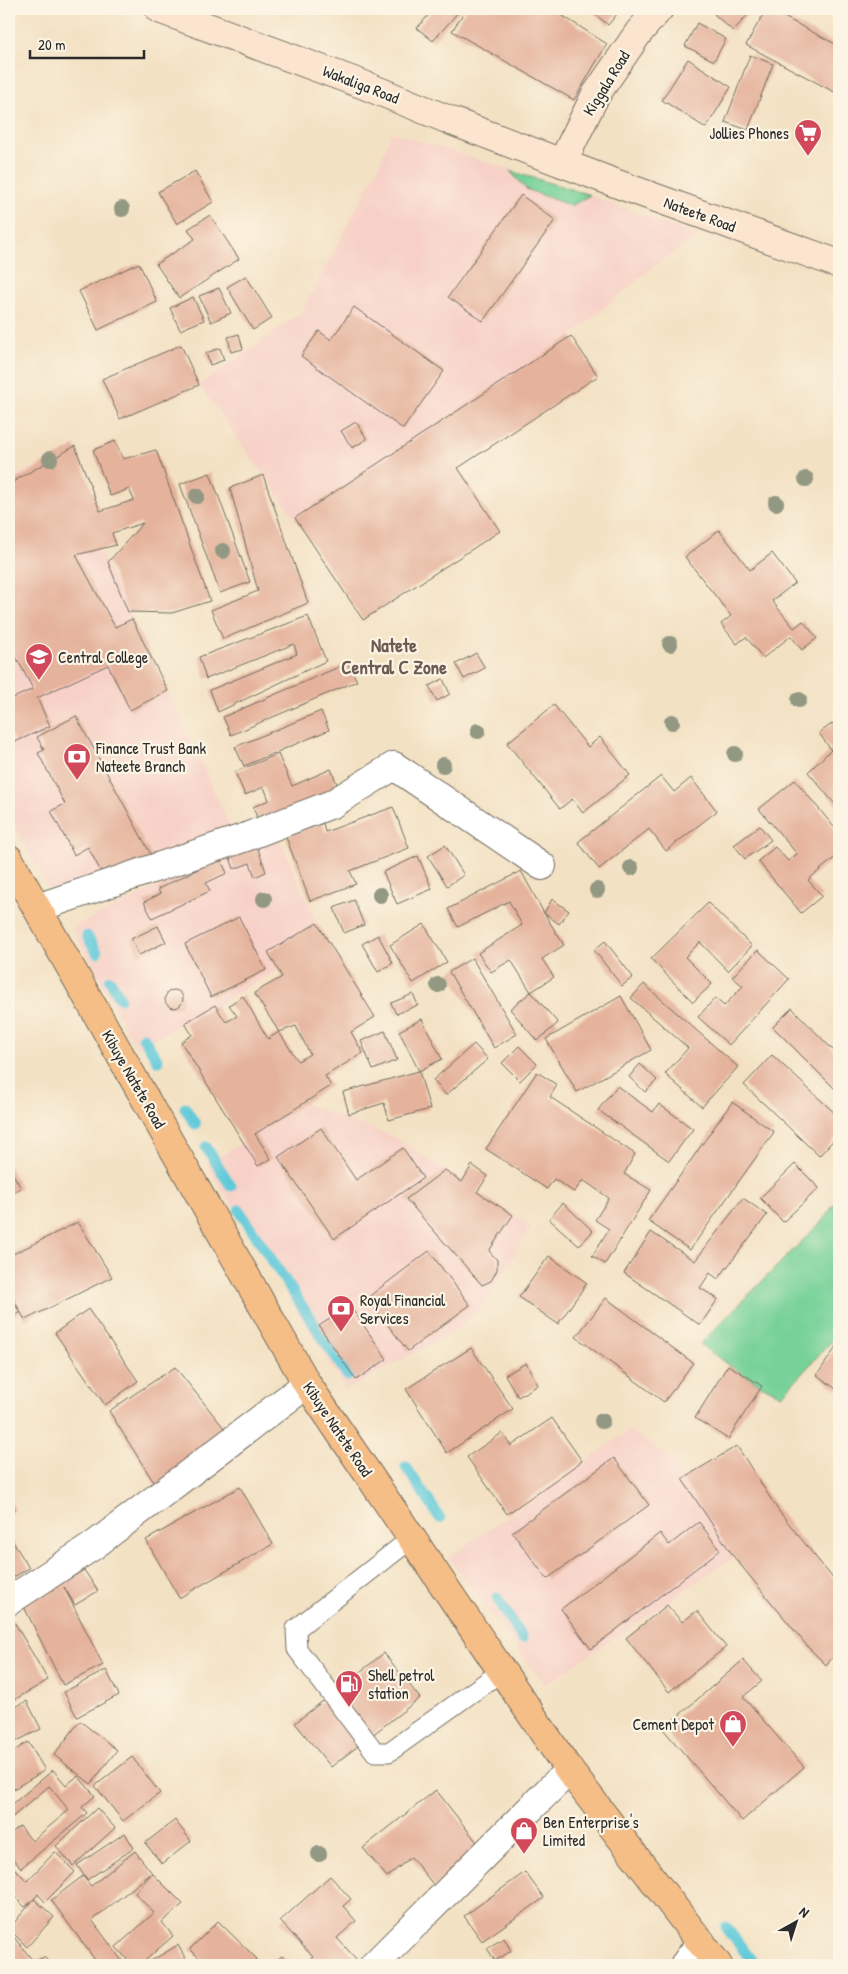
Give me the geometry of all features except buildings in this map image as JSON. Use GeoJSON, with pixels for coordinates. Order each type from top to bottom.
{"type":"FeatureCollection","features":[{"type":"Feature","properties":{"kind":"main road","name":"Wakaliga Road"},"geometry":{"type":"LineString","coordinates":[[159,9],[364,84],[454,122],[562,163]]}},
{"type":"Feature","properties":{"kind":"main road","name":"Kiggala Road"},"geometry":{"type":"LineString","coordinates":[[562,163],[595,96],[639,32],[659,9]]}},
{"type":"Feature","properties":{"kind":"main road","name":"Nateete Road"},"geometry":{"type":"LineString","coordinates":[[562,163],[839,264]]}},
{"type":"Feature","properties":{"kind":"main road","name":"Kibuye Natete Road"},"geometry":{"type":"LineString","coordinates":[[9,859],[307,1384],[569,1770],[718,1965]]}},
{"type":"Feature","properties":{"kind":"street"},"geometry":{"type":"LineString","coordinates":[[37,908],[246,837],[332,804],[394,766],[542,866]]}},
{"type":"Feature","properties":{"kind":"street"},"geometry":{"type":"LineString","coordinates":[[9,1601],[93,1546],[307,1384]]}},
{"type":"Feature","properties":{"kind":"street"},"geometry":{"type":"LineString","coordinates":[[374,1965],[569,1770]]}},
{"type":"Feature","properties":{"kind":"street"},"geometry":{"type":"LineString","coordinates":[[684,1965],[701,1942]]}},
{"type":"Feature","properties":{"kind":"lane"},"geometry":{"type":"LineString","coordinates":[[412,1538],[296,1629],[297,1649],[375,1752],[389,1752],[502,1671]]}},
{"type":"Feature","properties":{"kind":"shaded area"},"geometry":{"type":"Polygon","coordinates":[[[391,132],[590,195],[698,237],[656,264],[571,336],[295,518],[199,385],[301,313],[379,166],[391,132]]]}},
{"type":"Feature","properties":{"kind":"shaded area"},"geometry":{"type":"Polygon","coordinates":[[[75,446],[100,511],[134,500],[143,523],[113,533],[116,545],[99,550],[168,691],[230,826],[60,911],[9,815],[9,480],[75,446]]]}},
{"type":"Feature","properties":{"kind":"shaded area"},"geometry":{"type":"Polygon","coordinates":[[[276,832],[317,923],[268,952],[278,970],[185,1023],[136,1047],[72,928],[228,852],[276,832]]]}},
{"type":"Feature","properties":{"kind":"shaded area"},"geometry":{"type":"Polygon","coordinates":[[[303,1103],[394,1137],[531,1226],[487,1302],[458,1329],[346,1390],[207,1165],[303,1103]]]}},
{"type":"Feature","properties":{"kind":"shaded area"},"geometry":{"type":"Polygon","coordinates":[[[630,1430],[671,1458],[734,1557],[545,1685],[448,1558],[630,1430]]]}},
{"type":"Feature","properties":{"kind":"green space"},"geometry":{"type":"Polygon","coordinates":[[[510,171],[590,195],[571,206],[526,189],[510,171]]]}},
{"type":"Feature","properties":{"kind":"green space"},"geometry":{"type":"Polygon","coordinates":[[[839,1197],[839,1333],[782,1395],[740,1372],[700,1344],[824,1219],[839,1197]]]}},
{"type":"Feature","properties":{"kind":"waterway"},"geometry":{"type":"LineString","coordinates":[[87,936],[97,952]]}},
{"type":"Feature","properties":{"kind":"waterway"},"geometry":{"type":"LineString","coordinates":[[110,980],[120,998]]}},
{"type":"Feature","properties":{"kind":"waterway"},"geometry":{"type":"LineString","coordinates":[[143,1037],[158,1061]]}},
{"type":"Feature","properties":{"kind":"waterway"},"geometry":{"type":"LineString","coordinates":[[185,1108],[195,1124]]}},
{"type":"Feature","properties":{"kind":"waterway"},"geometry":{"type":"LineString","coordinates":[[206,1147],[231,1186]]}},
{"type":"Feature","properties":{"kind":"waterway"},"geometry":{"type":"LineString","coordinates":[[239,1210],[348,1376]]}},
{"type":"Feature","properties":{"kind":"waterway"},"geometry":{"type":"LineString","coordinates":[[406,1467],[440,1518]]}},
{"type":"Feature","properties":{"kind":"waterway"},"geometry":{"type":"LineString","coordinates":[[497,1598],[522,1638]]}},
{"type":"Feature","properties":{"kind":"waterway"},"geometry":{"type":"LineString","coordinates":[[726,1927],[755,1965]]}},
{"type":"Feature","properties":{"kind":"place","name":"Jollies Phones"},"geometry":{"type":"Point","coordinates":[808,157]}},
{"type":"Feature","properties":{"kind":"place","name":"Central College"},"geometry":{"type":"Point","coordinates":[39,681]}},
{"type":"Feature","properties":{"kind":"place","name":"Finance Trust Bank Nateete Branch"},"geometry":{"type":"Point","coordinates":[77,781]}},
{"type":"Feature","properties":{"kind":"place","name":"Royal Financial Services"},"geometry":{"type":"Point","coordinates":[341,1333]}},
{"type":"Feature","properties":{"kind":"place","name":"Shell petrol station"},"geometry":{"type":"Point","coordinates":[349,1708]}},
{"type":"Feature","properties":{"kind":"place","name":"Cement Depot"},"geometry":{"type":"Point","coordinates":[733,1748]}},
{"type":"Feature","properties":{"kind":"place","name":"Ben Enterprise's Limited"},"geometry":{"type":"Point","coordinates":[524,1855]}},
{"type":"Feature","properties":{"kind":"district","name":"Natete Central C Zone"},"geometry":{"type":"Point","coordinates":[394,656]}}]}
